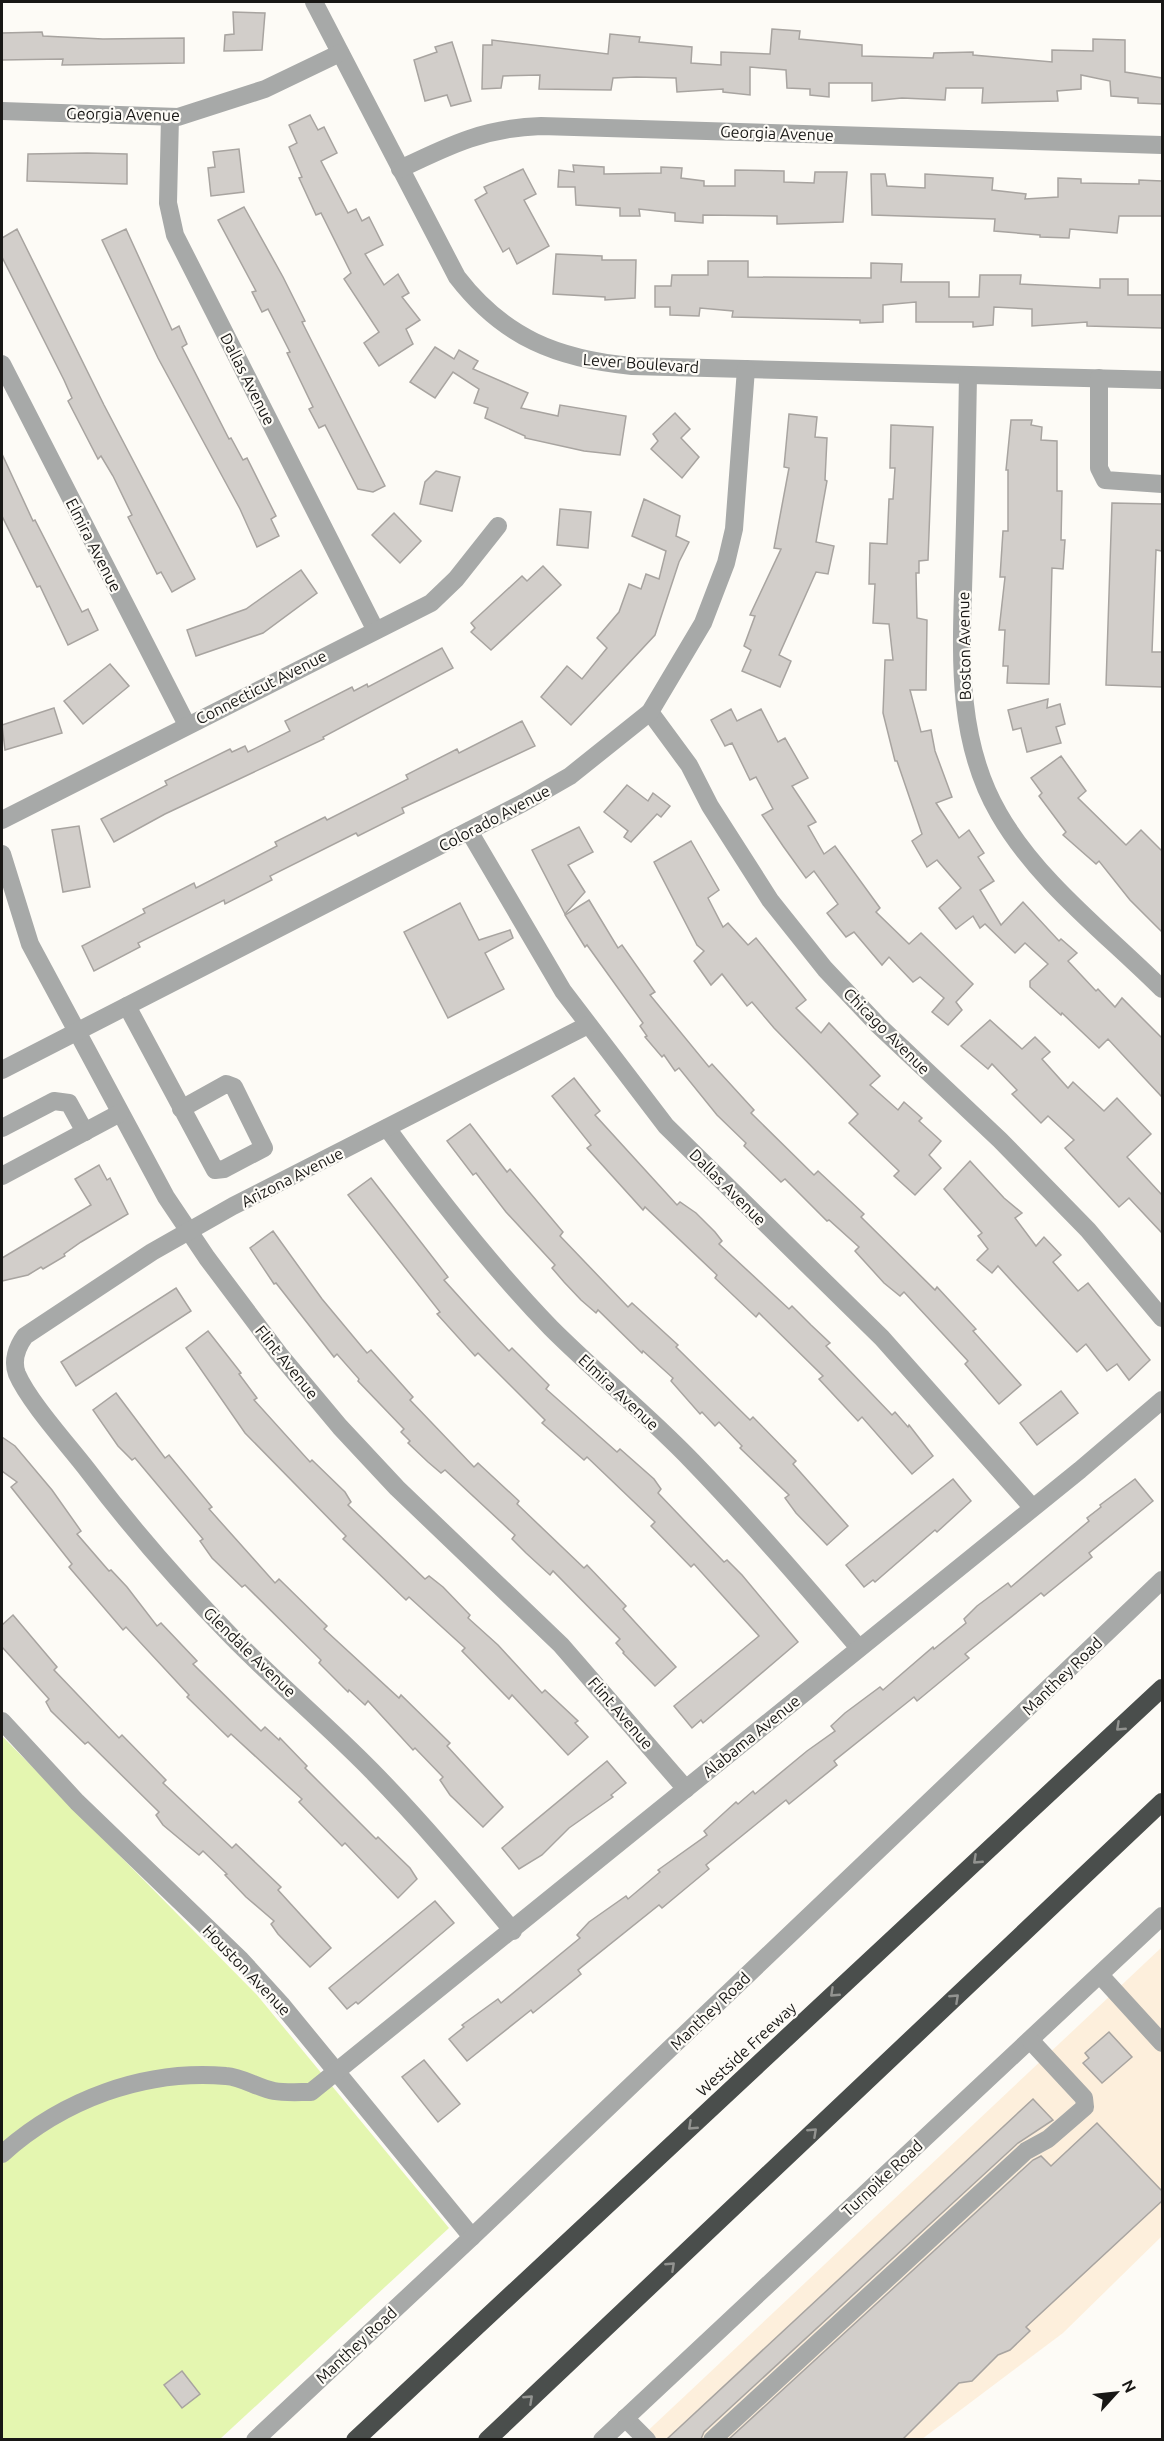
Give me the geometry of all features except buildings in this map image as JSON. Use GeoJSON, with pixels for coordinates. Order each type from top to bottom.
{"type":"FeatureCollection","features":[{"type":"Feature","properties":{"kind":"highway","name":"Westside Freeway"},"geometry":{"type":"LineString","coordinates":[[355,2439],[1162,1688]]}},
{"type":"Feature","properties":{"kind":"highway"},"geometry":{"type":"LineString","coordinates":[[487,2439],[1162,1802]]}},
{"type":"Feature","properties":{"kind":"street","name":"Lever Boulevard"},"geometry":{"type":"LineString","coordinates":[[314,2],[457,277],[489,314],[522,336],[563,355],[594,362],[746,369],[1162,380]]}},
{"type":"Feature","properties":{"kind":"street","name":"Georgia Avenue"},"geometry":{"type":"LineString","coordinates":[[2,111],[170,117],[207,110],[265,89],[340,53]]}},
{"type":"Feature","properties":{"kind":"street","name":"Dallas Avenue"},"geometry":{"type":"LineString","coordinates":[[170,117],[168,203],[175,235],[375,629]]}},
{"type":"Feature","properties":{"kind":"street","name":"Georgia Avenue"},"geometry":{"type":"LineString","coordinates":[[400,169],[486,132],[530,127],[1162,145]]}},
{"type":"Feature","properties":{"kind":"street","name":"Elmira Avenue"},"geometry":{"type":"LineString","coordinates":[[2,364],[187,725]]}},
{"type":"Feature","properties":{"kind":"street","name":"Colorado Avenue"},"geometry":{"type":"LineString","coordinates":[[2,1070],[469,831],[570,776],[650,712],[703,623],[726,563],[738,488],[746,369]]}},
{"type":"Feature","properties":{"kind":"street","name":"Boston Avenue"},"geometry":{"type":"LineString","coordinates":[[969,375],[962,665],[965,717],[976,761],[999,814],[1027,856],[1162,989]]}},
{"type":"Feature","properties":{"kind":"street"},"geometry":{"type":"LineString","coordinates":[[1099,378],[1099,468],[1105,480],[1162,484]]}},
{"type":"Feature","properties":{"kind":"street","name":"Connecticut Avenue"},"geometry":{"type":"LineString","coordinates":[[2,820],[440,596],[498,526]]}},
{"type":"Feature","properties":{"kind":"street","name":"Chicago Avenue"},"geometry":{"type":"LineString","coordinates":[[650,712],[689,765],[715,814],[770,900],[825,969],[878,1025],[1000,1140],[1088,1230],[1162,1318]]}},
{"type":"Feature","properties":{"kind":"street","name":"Dallas Avenue"},"geometry":{"type":"LineString","coordinates":[[469,831],[563,990],[666,1126],[882,1338],[1032,1508]]}},
{"type":"Feature","properties":{"kind":"street","name":"Flint Avenue"},"geometry":{"type":"LineString","coordinates":[[2,854],[30,944],[75,1032],[188,1232],[279,1354],[340,1426],[398,1488],[561,1645],[686,1789]]}},
{"type":"Feature","properties":{"kind":"street"},"geometry":{"type":"LineString","coordinates":[[127,1006],[181,1109],[215,1170],[224,1169],[264,1148],[234,1087],[226,1084],[181,1109]]}},
{"type":"Feature","properties":{"kind":"street","name":"Arizona Avenue"},"geometry":{"type":"LineString","coordinates":[[16,1355],[25,1336],[152,1251],[588,1025]]}},
{"type":"Feature","properties":{"kind":"street"},"geometry":{"type":"LineString","coordinates":[[2,1128],[54,1101],[69,1102],[85,1132]]}},
{"type":"Feature","properties":{"kind":"street"},"geometry":{"type":"LineString","coordinates":[[2,1176],[120,1113]]}},
{"type":"Feature","properties":{"kind":"street","name":"Elmira Avenue"},"geometry":{"type":"LineString","coordinates":[[387,1128],[502,1275],[552,1328],[692,1460],[759,1532],[859,1648]]}},
{"type":"Feature","properties":{"kind":"street","name":"Glendale Avenue"},"geometry":{"type":"LineString","coordinates":[[16,1355],[17,1374],[39,1406],[113,1503],[180,1582],[232,1637],[387,1787],[426,1828],[513,1930]]}},
{"type":"Feature","properties":{"kind":"street","name":"Alabama Avenue"},"geometry":{"type":"LineString","coordinates":[[2,2154],[62,2109],[124,2086],[170,2075],[228,2076],[275,2091],[311,2092],[1162,1400]]}},
{"type":"Feature","properties":{"kind":"street","name":"Manthey Road"},"geometry":{"type":"LineString","coordinates":[[255,2439],[472,2237],[1162,1580]]}},
{"type":"Feature","properties":{"kind":"street","name":"Houston Avenue"},"geometry":{"type":"LineString","coordinates":[[2,1721],[77,1802],[241,1960],[338,2072],[472,2237]]}},
{"type":"Feature","properties":{"kind":"street","name":"Turnpike Road"},"geometry":{"type":"LineString","coordinates":[[602,2439],[1162,1916]]}},
{"type":"Feature","properties":{"kind":"street"},"geometry":{"type":"LineString","coordinates":[[1100,1975],[1162,2043]]}},
{"type":"Feature","properties":{"kind":"street"},"geometry":{"type":"LineString","coordinates":[[712,2439],[1026,2151],[1048,2139],[1085,2107],[1084,2098],[1030,2040]]}},
{"type":"Feature","properties":{"kind":"street"},"geometry":{"type":"LineString","coordinates":[[625,2418],[647,2439]]}},
{"type":"Feature","properties":{"kind":"shaded area"},"geometry":{"type":"Polygon","coordinates":[[[1162,1947],[1162,2236],[1063,2333],[922,2439],[638,2440],[1162,1947]]]}},
{"type":"Feature","properties":{"kind":"green space"},"geometry":{"type":"Polygon","coordinates":[[[2,1736],[257,1995],[449,2228],[220,2439],[2,2439],[2,1736]]]}}]}
